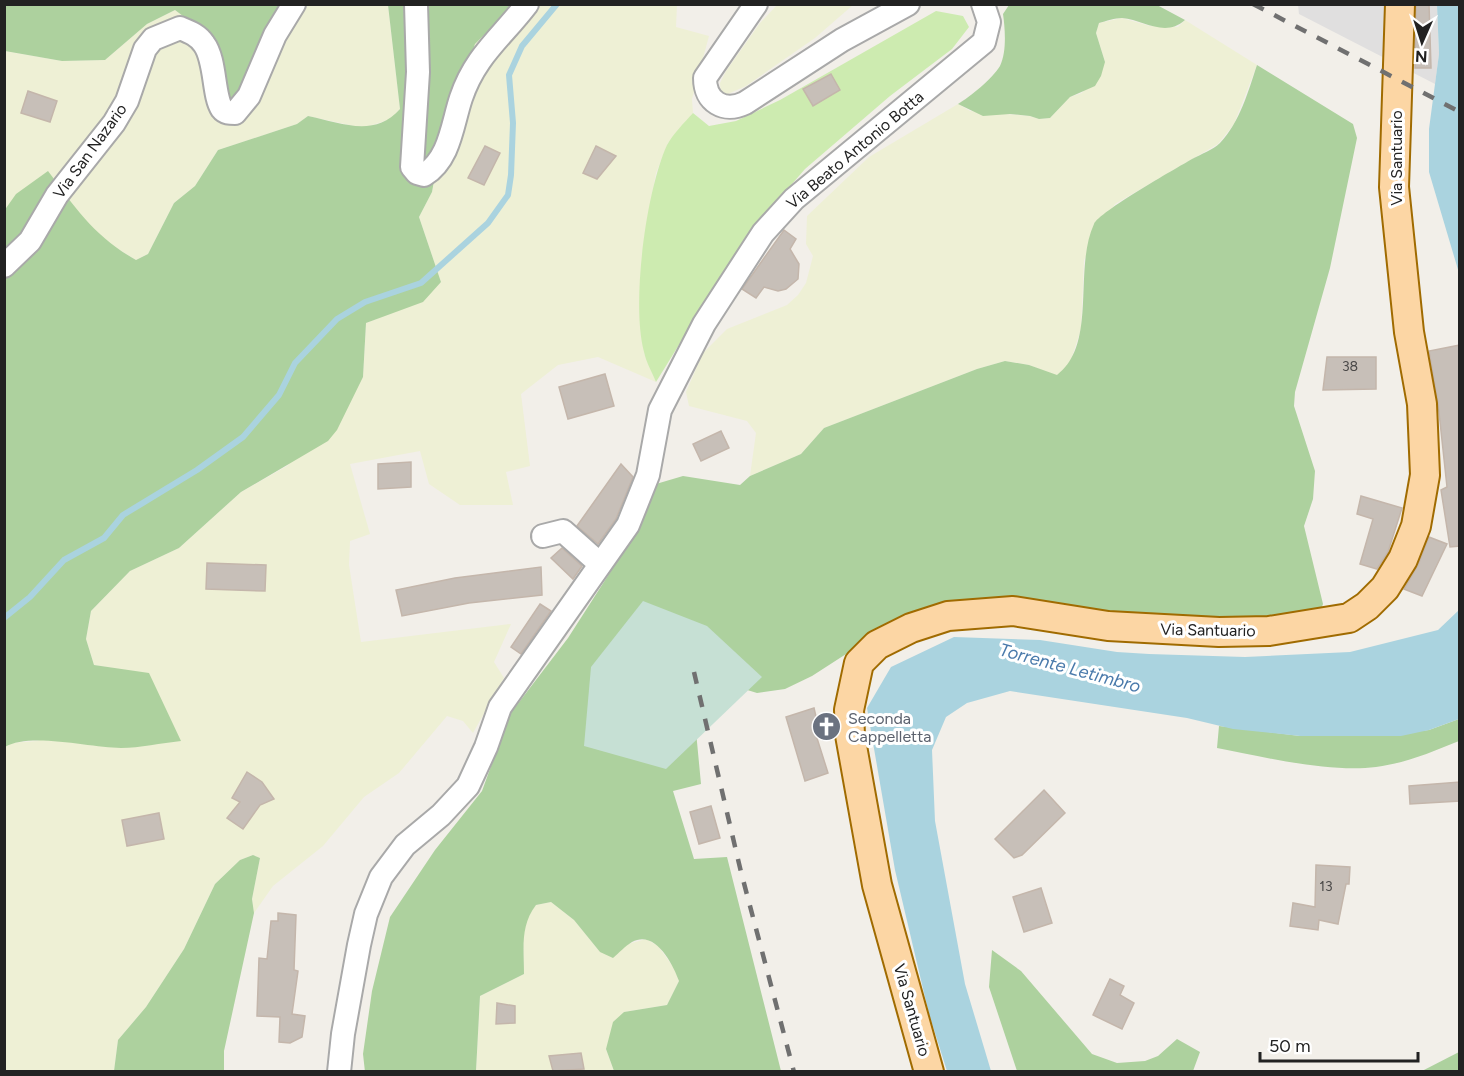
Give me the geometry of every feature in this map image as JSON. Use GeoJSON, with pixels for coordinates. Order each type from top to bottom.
{"type":"FeatureCollection","features":[{"type":"Feature","properties":{"kind":"main road","name":"Via Santuario"},"geometry":{"type":"LineString","coordinates":[[929,1071],[877,885],[850,735],[850,702],[859,663],[877,645],[910,628],[948,616],[1013,611],[1108,626],[1219,633],[1269,631],[1349,618],[1367,606],[1385,588],[1403,560],[1416,526],[1425,475],[1422,404],[1409,332],[1394,187],[1400,4]]}},
{"type":"Feature","properties":{"kind":"street","name":"Via San Nazario"},"geometry":{"type":"LineString","coordinates":[[4,266],[30,242],[57,195],[114,123],[127,101],[145,49],[153,39],[180,28],[194,34],[205,44],[212,63],[221,108],[227,113],[235,113],[249,96],[275,35],[294,4]]}},
{"type":"Feature","properties":{"kind":"street"},"geometry":{"type":"LineString","coordinates":[[416,4],[418,72],[412,167],[417,173],[424,175],[441,159],[447,147],[461,98],[478,59],[527,4]]}},
{"type":"Feature","properties":{"kind":"street"},"geometry":{"type":"LineString","coordinates":[[756,4],[708,69],[705,78],[708,94],[720,106],[729,108],[745,103],[842,40],[908,4]]}},
{"type":"Feature","properties":{"kind":"street","name":"Via Beato Antonio Botta"},"geometry":{"type":"LineString","coordinates":[[339,1071],[358,945],[366,914],[381,877],[405,845],[441,815],[468,786],[486,747],[500,707],[628,525],[648,475],[660,410],[704,324],[763,234],[794,199],[977,50],[988,32],[989,22],[983,4]]}},
{"type":"Feature","properties":{"kind":"street"},"geometry":{"type":"LineString","coordinates":[[543,536],[563,531],[600,564]]}},
{"type":"Feature","properties":{"kind":"shaded area"},"geometry":{"type":"Polygon","coordinates":[[[1298,5],[1437,5],[1439,54],[1435,84],[1299,14],[1298,5]]]}},
{"type":"Feature","properties":{"kind":"green space"},"geometry":{"type":"Polygon","coordinates":[[[5,5],[280,5],[232,102],[226,88],[216,41],[175,10],[147,24],[105,60],[62,61],[5,51],[5,5]]]}},
{"type":"Feature","properties":{"kind":"green space"},"geometry":{"type":"Polygon","coordinates":[[[280,5],[388,5],[400,109],[391,119],[363,128],[308,116],[297,124],[218,150],[195,186],[174,203],[148,254],[136,260],[102,239],[82,219],[5,211],[5,51],[62,61],[105,60],[147,24],[175,10],[216,41],[226,88],[232,101],[280,5]]]}},
{"type":"Feature","properties":{"kind":"green space"},"geometry":{"type":"Polygon","coordinates":[[[388,5],[514,5],[475,44],[439,153],[432,192],[419,217],[441,282],[423,302],[366,323],[363,377],[337,430],[328,441],[241,492],[179,548],[130,571],[91,611],[86,639],[94,665],[149,673],[181,741],[121,748],[29,741],[5,747],[4,211],[16,194],[48,171],[77,210],[108,241],[136,260],[148,254],[174,203],[195,186],[218,150],[297,124],[308,116],[345,125],[368,126],[390,118],[400,109],[388,5]]]}},
{"type":"Feature","properties":{"kind":"green space"},"geometry":{"type":"Polygon","coordinates":[[[514,5],[677,5],[676,27],[709,36],[692,99],[693,113],[668,143],[656,173],[647,222],[641,281],[644,353],[656,382],[598,357],[558,365],[521,394],[530,466],[506,472],[513,505],[460,505],[429,484],[420,451],[350,464],[370,534],[350,541],[349,565],[361,642],[511,624],[494,662],[504,678],[473,733],[463,721],[447,716],[399,773],[364,797],[323,846],[273,886],[254,913],[252,899],[260,858],[253,855],[240,860],[215,884],[184,949],[146,1007],[118,1040],[114,1071],[5,1072],[5,747],[10,743],[38,741],[149,674],[94,665],[86,639],[91,611],[130,571],[179,548],[241,492],[287,466],[363,377],[366,323],[379,318],[441,282],[419,217],[432,192],[439,153],[475,44],[514,5]]]}},
{"type":"Feature","properties":{"kind":"green space"},"geometry":{"type":"Polygon","coordinates":[[[777,5],[853,5],[815,38],[746,86],[721,97],[720,83],[726,71],[760,23],[777,5]]]}},
{"type":"Feature","properties":{"kind":"green space"},"geometry":{"type":"Polygon","coordinates":[[[1009,5],[1157,5],[1185,20],[1170,28],[1122,18],[1099,23],[1096,33],[1105,62],[1095,86],[1070,97],[1050,118],[1039,119],[1010,114],[983,116],[958,104],[981,87],[1000,66],[1005,47],[1003,14],[1009,5]]]}},
{"type":"Feature","properties":{"kind":"green space"},"geometry":{"type":"Polygon","coordinates":[[[936,11],[963,16],[969,27],[952,49],[890,96],[805,169],[745,238],[656,382],[645,356],[640,331],[640,278],[647,218],[653,190],[659,165],[672,137],[693,113],[709,126],[736,121],[780,100],[936,11]]]}},
{"type":"Feature","properties":{"kind":"green space"},"geometry":{"type":"Polygon","coordinates":[[[1122,18],[1150,26],[1178,27],[1185,20],[1257,65],[1234,124],[1218,144],[1115,204],[1084,260],[1081,329],[1069,366],[1057,376],[1029,365],[1005,361],[977,369],[824,428],[801,454],[750,476],[756,433],[747,421],[689,406],[686,392],[703,353],[727,329],[787,305],[798,295],[806,283],[813,256],[806,244],[807,216],[869,157],[958,104],[970,111],[1030,116],[1039,119],[1050,118],[1070,97],[1082,93],[1105,62],[1096,33],[1099,23],[1122,18]]]}},
{"type":"Feature","properties":{"kind":"green space"},"geometry":{"type":"Polygon","coordinates":[[[1257,65],[1353,124],[1357,138],[1330,268],[1295,392],[1294,406],[1315,471],[1313,499],[1304,526],[1323,604],[1320,612],[1304,616],[1183,620],[981,599],[927,607],[874,636],[812,676],[785,689],[757,693],[744,689],[693,700],[701,784],[673,791],[694,859],[727,857],[781,1071],[614,1071],[606,1049],[613,1022],[624,1012],[667,1005],[679,981],[668,958],[655,944],[640,939],[629,944],[613,958],[600,952],[574,920],[551,902],[536,905],[527,921],[524,938],[524,974],[480,996],[476,1071],[365,1072],[363,1054],[372,991],[390,917],[435,850],[482,791],[510,714],[568,638],[636,532],[656,484],[683,476],[740,485],[750,476],[801,454],[824,428],[977,369],[1005,361],[1029,365],[1057,375],[1069,361],[1077,345],[1083,305],[1085,262],[1094,224],[1123,201],[1220,143],[1238,116],[1257,65]]]}},
{"type":"Feature","properties":{"kind":"green space"},"geometry":{"type":"Polygon","coordinates":[[[643,601],[707,626],[762,677],[666,769],[584,746],[591,667],[643,601]]]}},
{"type":"Feature","properties":{"kind":"green space"},"geometry":{"type":"Polygon","coordinates":[[[1459,719],[1459,741],[1408,760],[1376,767],[1318,766],[1217,748],[1219,726],[1300,736],[1371,736],[1429,730],[1459,719]]]}},
{"type":"Feature","properties":{"kind":"green space"},"geometry":{"type":"Polygon","coordinates":[[[253,855],[260,858],[252,899],[254,913],[224,1051],[224,1071],[114,1071],[118,1040],[146,1007],[184,949],[215,884],[240,860],[253,855]]]}},
{"type":"Feature","properties":{"kind":"green space"},"geometry":{"type":"Polygon","coordinates":[[[551,902],[574,920],[600,952],[646,939],[658,946],[674,968],[679,981],[667,1005],[624,1012],[606,1049],[614,1071],[476,1072],[480,996],[524,974],[523,930],[527,916],[536,905],[551,902]]]}},
{"type":"Feature","properties":{"kind":"green space"},"geometry":{"type":"Polygon","coordinates":[[[992,950],[1021,971],[1092,1054],[1117,1063],[1145,1061],[1158,1056],[1177,1039],[1200,1052],[1193,1071],[1017,1071],[989,987],[992,950]]]}},
{"type":"Feature","properties":{"kind":"green space"},"geometry":{"type":"Polygon","coordinates":[[[1459,1052],[1459,1071],[1422,1071],[1459,1052]]]}},
{"type":"Feature","properties":{"kind":"water"},"geometry":{"type":"Polygon","coordinates":[[[1437,5],[1459,5],[1459,273],[1429,172],[1429,129],[1439,54],[1437,5]]]}},
{"type":"Feature","properties":{"kind":"water","name":"Torrente Letimbro"},"geometry":{"type":"Polygon","coordinates":[[[1459,610],[1459,719],[1429,730],[1401,736],[1300,736],[1233,729],[1187,718],[1010,691],[967,703],[946,717],[932,750],[935,821],[965,984],[991,1071],[947,1071],[929,1014],[895,870],[867,708],[891,667],[954,637],[1040,640],[1117,652],[1149,654],[1245,657],[1350,652],[1438,630],[1459,610]]]}},
{"type":"Feature","properties":{"kind":"building"},"geometry":{"type":"Polygon","coordinates":[[[1416,4],[1429,4],[1431,68],[1415,68],[1416,4]]]}},
{"type":"Feature","properties":{"kind":"building"},"geometry":{"type":"Polygon","coordinates":[[[831,74],[840,90],[813,106],[803,89],[831,74]]]}},
{"type":"Feature","properties":{"kind":"building"},"geometry":{"type":"Polygon","coordinates":[[[28,91],[57,101],[50,122],[21,113],[28,91]]]}},
{"type":"Feature","properties":{"kind":"building"},"geometry":{"type":"Polygon","coordinates":[[[485,146],[500,153],[484,185],[468,178],[485,146]]]}},
{"type":"Feature","properties":{"kind":"building"},"geometry":{"type":"Polygon","coordinates":[[[596,146],[616,156],[597,179],[583,173],[596,146]]]}},
{"type":"Feature","properties":{"kind":"building"},"geometry":{"type":"Polygon","coordinates":[[[784,230],[796,239],[790,249],[799,264],[798,279],[786,289],[778,291],[764,287],[756,298],[742,289],[784,230]]]}},
{"type":"Feature","properties":{"kind":"building"},"geometry":{"type":"Polygon","coordinates":[[[1460,345],[1460,546],[1450,547],[1441,490],[1447,487],[1438,403],[1429,351],[1460,345]]]}},
{"type":"Feature","properties":{"kind":"building"},"geometry":{"type":"Polygon","coordinates":[[[1327,357],[1376,357],[1376,389],[1323,390],[1327,357]]]}},
{"type":"Feature","properties":{"kind":"building"},"geometry":{"type":"Polygon","coordinates":[[[605,374],[614,406],[568,419],[559,387],[605,374]]]}},
{"type":"Feature","properties":{"kind":"building"},"geometry":{"type":"Polygon","coordinates":[[[721,431],[729,448],[701,461],[693,444],[721,431]]]}},
{"type":"Feature","properties":{"kind":"building"},"geometry":{"type":"Polygon","coordinates":[[[411,462],[411,487],[378,489],[378,464],[411,462]]]}},
{"type":"Feature","properties":{"kind":"building"},"geometry":{"type":"Polygon","coordinates":[[[621,464],[633,477],[616,519],[598,544],[577,526],[621,464]]]}},
{"type":"Feature","properties":{"kind":"building"},"geometry":{"type":"Polygon","coordinates":[[[1361,496],[1402,508],[1388,552],[1377,569],[1360,564],[1373,519],[1357,514],[1361,496]]]}},
{"type":"Feature","properties":{"kind":"building"},"geometry":{"type":"Polygon","coordinates":[[[1429,537],[1447,544],[1422,596],[1404,589],[1418,565],[1429,537]]]}},
{"type":"Feature","properties":{"kind":"building"},"geometry":{"type":"Polygon","coordinates":[[[562,548],[582,566],[573,579],[551,558],[562,548]]]}},
{"type":"Feature","properties":{"kind":"building"},"geometry":{"type":"Polygon","coordinates":[[[207,563],[266,565],[265,591],[206,589],[207,563]]]}},
{"type":"Feature","properties":{"kind":"building"},"geometry":{"type":"Polygon","coordinates":[[[541,567],[542,595],[469,603],[402,616],[396,590],[455,578],[541,567]]]}},
{"type":"Feature","properties":{"kind":"building"},"geometry":{"type":"Polygon","coordinates":[[[540,604],[551,611],[521,654],[511,647],[540,604]]]}},
{"type":"Feature","properties":{"kind":"building"},"geometry":{"type":"Polygon","coordinates":[[[814,708],[820,734],[816,735],[828,773],[805,781],[786,717],[814,708]]]}},
{"type":"Feature","properties":{"kind":"building"},"geometry":{"type":"Polygon","coordinates":[[[247,772],[262,782],[274,799],[260,805],[243,829],[227,818],[240,802],[232,798],[247,772]]]}},
{"type":"Feature","properties":{"kind":"building"},"geometry":{"type":"Polygon","coordinates":[[[1460,782],[1460,801],[1410,804],[1409,786],[1460,782]]]}},
{"type":"Feature","properties":{"kind":"building"},"geometry":{"type":"Polygon","coordinates":[[[1044,790],[1065,813],[1022,855],[1014,858],[995,839],[1044,790]]]}},
{"type":"Feature","properties":{"kind":"building"},"geometry":{"type":"Polygon","coordinates":[[[711,806],[720,838],[699,844],[690,812],[711,806]]]}},
{"type":"Feature","properties":{"kind":"building"},"geometry":{"type":"Polygon","coordinates":[[[159,813],[164,839],[127,846],[122,820],[159,813]]]}},
{"type":"Feature","properties":{"kind":"building"},"geometry":{"type":"Polygon","coordinates":[[[1316,865],[1350,867],[1349,884],[1346,884],[1338,924],[1319,920],[1318,930],[1290,926],[1293,903],[1315,907],[1316,865]]]}},
{"type":"Feature","properties":{"kind":"building"},"geometry":{"type":"Polygon","coordinates":[[[1041,888],[1052,923],[1024,932],[1013,897],[1041,888]]]}},
{"type":"Feature","properties":{"kind":"building"},"geometry":{"type":"Polygon","coordinates":[[[278,913],[296,915],[294,970],[298,971],[292,1014],[305,1016],[302,1037],[290,1043],[279,1042],[280,1017],[257,1016],[259,958],[267,959],[271,921],[278,921],[278,913]]]}},
{"type":"Feature","properties":{"kind":"building"},"geometry":{"type":"Polygon","coordinates":[[[1110,979],[1124,986],[1120,995],[1134,1003],[1122,1029],[1093,1015],[1110,979]]]}},
{"type":"Feature","properties":{"kind":"building"},"geometry":{"type":"Polygon","coordinates":[[[497,1003],[515,1006],[515,1023],[496,1024],[497,1003]]]}},
{"type":"Feature","properties":{"kind":"building"},"geometry":{"type":"Polygon","coordinates":[[[581,1053],[584,1069],[553,1071],[549,1056],[581,1053]]]}},
{"type":"Feature","properties":{"kind":"waterway"},"geometry":{"type":"LineString","coordinates":[[4,618],[30,597],[64,560],[104,538],[123,515],[197,470],[243,437],[279,395],[295,363],[337,319],[365,302],[421,283],[488,223],[508,195],[511,175],[513,123],[509,75],[522,46],[557,4]]}},
{"type":"Feature","properties":{"kind":"railway"},"geometry":{"type":"LineString","coordinates":[[1253,4],[1460,112]]}},
{"type":"Feature","properties":{"kind":"railway"},"geometry":{"type":"LineString","coordinates":[[694,672],[741,872],[794,1072]]}},
{"type":"Feature","properties":{"kind":"place","name":"Seconda Cappelletta"},"geometry":{"type":"Point","coordinates":[827,727]}}]}
